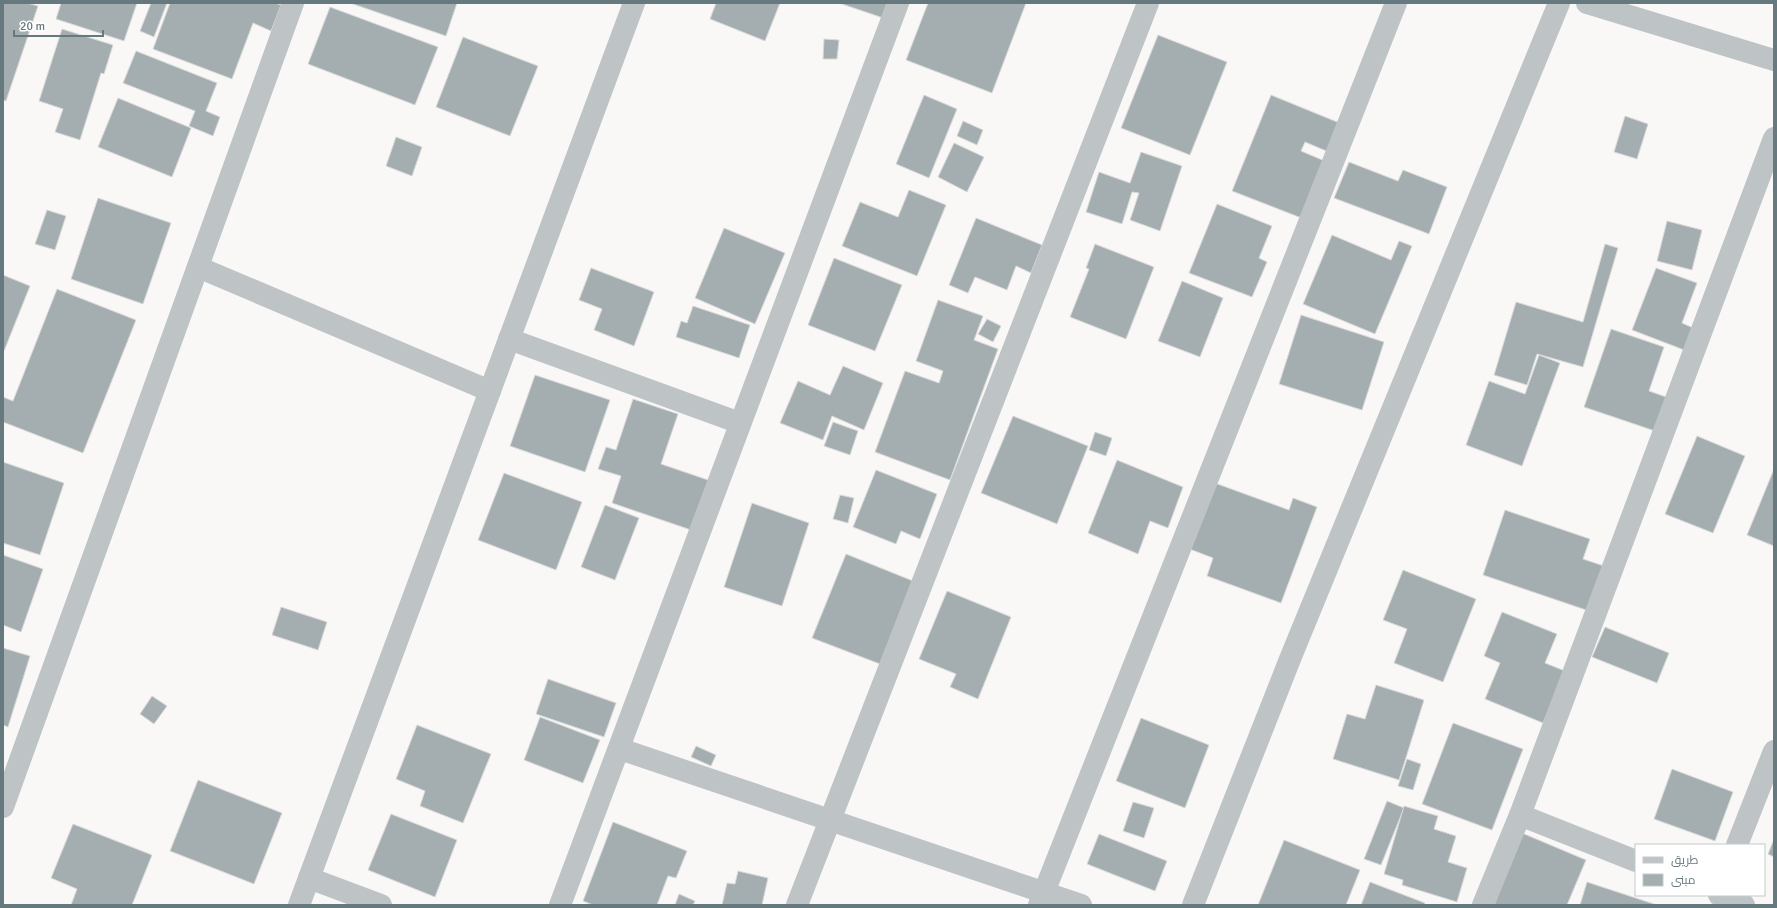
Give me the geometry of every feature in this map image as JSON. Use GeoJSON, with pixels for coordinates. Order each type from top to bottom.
{"type":"FeatureCollection","features":[{"type":"Feature","properties":{"kind":"street"},"geometry":{"type":"LineString","coordinates":[[3,807],[293,3]]}},
{"type":"Feature","properties":{"kind":"street"},"geometry":{"type":"LineString","coordinates":[[299,905],[634,3]]}},
{"type":"Feature","properties":{"kind":"street"},"geometry":{"type":"LineString","coordinates":[[560,905],[620,749],[740,423],[898,3]]}},
{"type":"Feature","properties":{"kind":"street"},"geometry":{"type":"LineString","coordinates":[[797,905],[1148,3]]}},
{"type":"Feature","properties":{"kind":"street"},"geometry":{"type":"LineString","coordinates":[[1041,899],[1396,3]]}},
{"type":"Feature","properties":{"kind":"street"},"geometry":{"type":"LineString","coordinates":[[1193,905],[1290,659],[1559,3]]}},
{"type":"Feature","properties":{"kind":"street"},"geometry":{"type":"LineString","coordinates":[[1586,3],[1774,60]]}},
{"type":"Feature","properties":{"kind":"street"},"geometry":{"type":"LineString","coordinates":[[1483,905],[1520,815],[1774,138]]}},
{"type":"Feature","properties":{"kind":"street"},"geometry":{"type":"LineString","coordinates":[[198,267],[490,391]]}},
{"type":"Feature","properties":{"kind":"street"},"geometry":{"type":"LineString","coordinates":[[509,339],[740,423]]}},
{"type":"Feature","properties":{"kind":"street"},"geometry":{"type":"LineString","coordinates":[[620,749],[830,820],[1041,899],[1081,905]]}},
{"type":"Feature","properties":{"kind":"street"},"geometry":{"type":"LineString","coordinates":[[1737,844],[1774,751]]}},
{"type":"Feature","properties":{"kind":"street"},"geometry":{"type":"LineString","coordinates":[[1520,815],[1635,861]]}},
{"type":"Feature","properties":{"kind":"street"},"geometry":{"type":"LineString","coordinates":[[309,878],[381,905]]}},
{"type":"Feature","properties":{"kind":"street"},"geometry":{"type":"LineString","coordinates":[[1713,905],[1718,896]]}},
{"type":"Feature","properties":{"kind":"street"},"geometry":{"type":"LineString","coordinates":[[1721,896],[1744,905]]}},
{"type":"Feature","properties":{"kind":"building"},"geometry":{"type":"Polygon","coordinates":[[[3,3],[27,3],[38,6],[6,101],[3,100],[3,3]]]}},
{"type":"Feature","properties":{"kind":"building"},"geometry":{"type":"Polygon","coordinates":[[[61,3],[137,3],[124,41],[56,19],[61,3]]]}},
{"type":"Feature","properties":{"kind":"building"},"geometry":{"type":"Polygon","coordinates":[[[151,3],[167,3],[154,37],[140,31],[151,3]]]}},
{"type":"Feature","properties":{"kind":"building"},"geometry":{"type":"Polygon","coordinates":[[[170,3],[275,3],[281,5],[271,31],[253,23],[232,79],[153,49],[170,3]]]}},
{"type":"Feature","properties":{"kind":"building"},"geometry":{"type":"Polygon","coordinates":[[[350,3],[457,3],[446,36],[350,3]]]}},
{"type":"Feature","properties":{"kind":"building"},"geometry":{"type":"Polygon","coordinates":[[[716,3],[780,3],[765,41],[710,19],[716,3]]]}},
{"type":"Feature","properties":{"kind":"building"},"geometry":{"type":"Polygon","coordinates":[[[839,3],[894,3],[889,20],[839,3]]]}},
{"type":"Feature","properties":{"kind":"building"},"geometry":{"type":"Polygon","coordinates":[[[928,3],[1026,3],[992,93],[906,60],[928,3]]]}},
{"type":"Feature","properties":{"kind":"building"},"geometry":{"type":"Polygon","coordinates":[[[330,7],[438,47],[415,105],[308,64],[330,7]]]}},
{"type":"Feature","properties":{"kind":"building"},"geometry":{"type":"Polygon","coordinates":[[[62,29],[113,45],[104,74],[101,73],[80,140],[55,132],[63,109],[39,101],[62,29]]]}},
{"type":"Feature","properties":{"kind":"building"},"geometry":{"type":"Polygon","coordinates":[[[1158,35],[1227,62],[1190,155],[1121,128],[1158,35]]]}},
{"type":"Feature","properties":{"kind":"building"},"geometry":{"type":"Polygon","coordinates":[[[463,37],[538,66],[510,136],[436,107],[463,37]]]}},
{"type":"Feature","properties":{"kind":"building"},"geometry":{"type":"Polygon","coordinates":[[[824,39],[839,40],[837,59],[823,59],[824,39]]]}},
{"type":"Feature","properties":{"kind":"building"},"geometry":{"type":"Polygon","coordinates":[[[136,51],[217,83],[206,111],[220,117],[213,136],[189,126],[195,111],[123,83],[136,51]]]}},
{"type":"Feature","properties":{"kind":"building"},"geometry":{"type":"Polygon","coordinates":[[[924,95],[957,109],[929,178],[896,164],[924,95]]]}},
{"type":"Feature","properties":{"kind":"building"},"geometry":{"type":"Polygon","coordinates":[[[1271,95],[1342,124],[1331,153],[1305,142],[1301,151],[1327,162],[1304,219],[1232,191],[1271,95]]]}},
{"type":"Feature","properties":{"kind":"building"},"geometry":{"type":"Polygon","coordinates":[[[118,98],[191,128],[172,177],[98,147],[118,98]]]}},
{"type":"Feature","properties":{"kind":"building"},"geometry":{"type":"Polygon","coordinates":[[[1625,116],[1648,124],[1637,159],[1614,152],[1625,116]]]}},
{"type":"Feature","properties":{"kind":"building"},"geometry":{"type":"Polygon","coordinates":[[[963,121],[983,130],[977,145],[957,136],[963,121]]]}},
{"type":"Feature","properties":{"kind":"building"},"geometry":{"type":"Polygon","coordinates":[[[396,137],[422,147],[412,176],[386,166],[396,137]]]}},
{"type":"Feature","properties":{"kind":"building"},"geometry":{"type":"Polygon","coordinates":[[[954,143],[984,157],[967,192],[938,177],[954,143]]]}},
{"type":"Feature","properties":{"kind":"building"},"geometry":{"type":"Polygon","coordinates":[[[1141,152],[1182,166],[1160,231],[1130,220],[1139,193],[1132,192],[1122,224],[1086,212],[1099,172],[1130,183],[1141,152]]]}},
{"type":"Feature","properties":{"kind":"building"},"geometry":{"type":"Polygon","coordinates":[[[1349,162],[1398,181],[1403,170],[1447,187],[1429,234],[1334,198],[1349,162]]]}},
{"type":"Feature","properties":{"kind":"building"},"geometry":{"type":"Polygon","coordinates":[[[909,190],[946,205],[917,276],[842,246],[860,202],[898,217],[909,190]]]}},
{"type":"Feature","properties":{"kind":"building"},"geometry":{"type":"Polygon","coordinates":[[[98,198],[171,223],[143,304],[71,279],[98,198]]]}},
{"type":"Feature","properties":{"kind":"building"},"geometry":{"type":"Polygon","coordinates":[[[1217,204],[1272,226],[1259,258],[1267,262],[1252,297],[1189,273],[1217,204]]]}},
{"type":"Feature","properties":{"kind":"building"},"geometry":{"type":"Polygon","coordinates":[[[47,210],[66,216],[55,250],[35,244],[47,210]]]}},
{"type":"Feature","properties":{"kind":"building"},"geometry":{"type":"Polygon","coordinates":[[[976,218],[1042,245],[1031,273],[1016,266],[1007,290],[975,277],[968,293],[949,285],[976,218]]]}},
{"type":"Feature","properties":{"kind":"building"},"geometry":{"type":"Polygon","coordinates":[[[1667,221],[1702,230],[1692,270],[1657,261],[1667,221]]]}},
{"type":"Feature","properties":{"kind":"building"},"geometry":{"type":"Polygon","coordinates":[[[724,228],[785,253],[755,324],[695,298],[724,228]]]}},
{"type":"Feature","properties":{"kind":"building"},"geometry":{"type":"Polygon","coordinates":[[[1332,235],[1391,260],[1399,241],[1412,246],[1375,334],[1303,304],[1332,235]]]}},
{"type":"Feature","properties":{"kind":"building"},"geometry":{"type":"Polygon","coordinates":[[[1095,244],[1154,267],[1126,339],[1070,317],[1089,269],[1086,268],[1095,244]]]}},
{"type":"Feature","properties":{"kind":"building"},"geometry":{"type":"Polygon","coordinates":[[[1605,244],[1618,248],[1583,367],[1537,354],[1527,385],[1494,375],[1516,302],[1583,322],[1605,244]]]}},
{"type":"Feature","properties":{"kind":"building"},"geometry":{"type":"Polygon","coordinates":[[[834,258],[902,285],[875,351],[808,325],[834,258]]]}},
{"type":"Feature","properties":{"kind":"building"},"geometry":{"type":"Polygon","coordinates":[[[591,268],[654,292],[634,346],[594,330],[602,309],[579,300],[591,268]]]}},
{"type":"Feature","properties":{"kind":"building"},"geometry":{"type":"Polygon","coordinates":[[[1656,268],[1697,283],[1682,323],[1700,331],[1692,353],[1632,330],[1656,268]]]}},
{"type":"Feature","properties":{"kind":"building"},"geometry":{"type":"Polygon","coordinates":[[[3,275],[30,286],[4,351],[3,351],[3,275]]]}},
{"type":"Feature","properties":{"kind":"building"},"geometry":{"type":"Polygon","coordinates":[[[1182,281],[1223,298],[1200,357],[1158,341],[1182,281]]]}},
{"type":"Feature","properties":{"kind":"building"},"geometry":{"type":"Polygon","coordinates":[[[57,289],[136,320],[83,453],[3,422],[3,397],[13,401],[57,289]]]}},
{"type":"Feature","properties":{"kind":"building"},"geometry":{"type":"Polygon","coordinates":[[[938,300],[983,316],[974,340],[998,349],[950,480],[875,452],[905,371],[939,383],[943,371],[916,361],[938,300]]]}},
{"type":"Feature","properties":{"kind":"building"},"geometry":{"type":"Polygon","coordinates":[[[693,306],[750,325],[739,358],[676,337],[681,321],[687,323],[693,306]]]}},
{"type":"Feature","properties":{"kind":"building"},"geometry":{"type":"Polygon","coordinates":[[[1301,315],[1384,342],[1362,410],[1279,384],[1301,315]]]}},
{"type":"Feature","properties":{"kind":"building"},"geometry":{"type":"Polygon","coordinates":[[[987,319],[1001,326],[993,342],[978,334],[987,319]]]}},
{"type":"Feature","properties":{"kind":"building"},"geometry":{"type":"Polygon","coordinates":[[[1611,329],[1664,347],[1649,391],[1669,398],[1658,432],[1584,407],[1611,329]]]}},
{"type":"Feature","properties":{"kind":"building"},"geometry":{"type":"Polygon","coordinates":[[[1539,355],[1560,363],[1522,466],[1466,445],[1489,381],[1525,394],[1539,355]]]}},
{"type":"Feature","properties":{"kind":"building"},"geometry":{"type":"Polygon","coordinates":[[[843,366],[883,383],[864,430],[832,416],[823,440],[780,423],[798,381],[830,395],[843,366]]]}},
{"type":"Feature","properties":{"kind":"building"},"geometry":{"type":"Polygon","coordinates":[[[535,375],[610,400],[585,472],[510,446],[535,375]]]}},
{"type":"Feature","properties":{"kind":"building"},"geometry":{"type":"Polygon","coordinates":[[[633,399],[678,414],[661,464],[711,481],[694,531],[612,503],[621,476],[598,469],[606,447],[616,450],[633,399]]]}},
{"type":"Feature","properties":{"kind":"building"},"geometry":{"type":"Polygon","coordinates":[[[1013,416],[1088,446],[1057,524],[981,493],[1013,416]]]}},
{"type":"Feature","properties":{"kind":"building"},"geometry":{"type":"Polygon","coordinates":[[[833,422],[858,431],[850,455],[824,446],[833,422]]]}},
{"type":"Feature","properties":{"kind":"building"},"geometry":{"type":"Polygon","coordinates":[[[1095,432],[1112,438],[1106,456],[1089,450],[1095,432]]]}},
{"type":"Feature","properties":{"kind":"building"},"geometry":{"type":"Polygon","coordinates":[[[1697,436],[1745,456],[1713,533],[1665,514],[1697,436]]]}},
{"type":"Feature","properties":{"kind":"building"},"geometry":{"type":"Polygon","coordinates":[[[1117,460],[1183,487],[1168,528],[1150,521],[1138,554],[1088,533],[1117,460]]]}},
{"type":"Feature","properties":{"kind":"building"},"geometry":{"type":"Polygon","coordinates":[[[3,462],[64,483],[40,555],[3,543],[3,462]]]}},
{"type":"Feature","properties":{"kind":"building"},"geometry":{"type":"Polygon","coordinates":[[[1774,469],[1774,546],[1747,535],[1774,469]]]}},
{"type":"Feature","properties":{"kind":"building"},"geometry":{"type":"Polygon","coordinates":[[[876,470],[937,494],[920,539],[901,531],[896,544],[853,527],[876,470]]]}},
{"type":"Feature","properties":{"kind":"building"},"geometry":{"type":"Polygon","coordinates":[[[504,473],[582,502],[556,570],[478,540],[504,473]]]}},
{"type":"Feature","properties":{"kind":"building"},"geometry":{"type":"Polygon","coordinates":[[[1212,482],[1289,510],[1293,498],[1317,507],[1281,603],[1207,576],[1213,558],[1187,548],[1212,482]]]}},
{"type":"Feature","properties":{"kind":"building"},"geometry":{"type":"Polygon","coordinates":[[[840,495],[854,498],[848,523],[833,519],[840,495]]]}},
{"type":"Feature","properties":{"kind":"building"},"geometry":{"type":"Polygon","coordinates":[[[752,503],[809,523],[782,606],[724,587],[752,503]]]}},
{"type":"Feature","properties":{"kind":"building"},"geometry":{"type":"Polygon","coordinates":[[[605,505],[639,518],[615,580],[581,567],[605,505]]]}},
{"type":"Feature","properties":{"kind":"building"},"geometry":{"type":"Polygon","coordinates":[[[1505,510],[1590,539],[1583,559],[1607,567],[1592,612],[1483,575],[1505,510]]]}},
{"type":"Feature","properties":{"kind":"building"},"geometry":{"type":"Polygon","coordinates":[[[846,554],[913,581],[880,664],[812,638],[846,554]]]}},
{"type":"Feature","properties":{"kind":"building"},"geometry":{"type":"Polygon","coordinates":[[[3,555],[43,569],[21,632],[3,625],[3,555]]]}},
{"type":"Feature","properties":{"kind":"building"},"geometry":{"type":"Polygon","coordinates":[[[1403,570],[1476,599],[1443,682],[1394,663],[1407,629],[1383,620],[1403,570]]]}},
{"type":"Feature","properties":{"kind":"building"},"geometry":{"type":"Polygon","coordinates":[[[947,591],[1011,617],[978,699],[950,687],[956,674],[919,659],[947,591]]]}},
{"type":"Feature","properties":{"kind":"building"},"geometry":{"type":"Polygon","coordinates":[[[281,607],[327,622],[318,650],[272,635],[281,607]]]}},
{"type":"Feature","properties":{"kind":"building"},"geometry":{"type":"Polygon","coordinates":[[[1502,612],[1557,634],[1545,663],[1565,671],[1543,723],[1485,699],[1500,663],[1484,656],[1502,612]]]}},
{"type":"Feature","properties":{"kind":"building"},"geometry":{"type":"Polygon","coordinates":[[[1605,627],[1669,653],[1657,683],[1592,657],[1605,627]]]}},
{"type":"Feature","properties":{"kind":"building"},"geometry":{"type":"Polygon","coordinates":[[[3,648],[30,656],[8,727],[3,725],[3,648]]]}},
{"type":"Feature","properties":{"kind":"building"},"geometry":{"type":"Polygon","coordinates":[[[548,679],[616,703],[604,737],[536,714],[548,679]]]}},
{"type":"Feature","properties":{"kind":"building"},"geometry":{"type":"Polygon","coordinates":[[[1376,685],[1424,700],[1399,780],[1333,759],[1347,714],[1365,719],[1376,685]]]}},
{"type":"Feature","properties":{"kind":"building"},"geometry":{"type":"Polygon","coordinates":[[[152,696],[167,706],[154,724],[140,714],[152,696]]]}},
{"type":"Feature","properties":{"kind":"building"},"geometry":{"type":"Polygon","coordinates":[[[540,717],[600,740],[583,783],[524,760],[540,717]]]}},
{"type":"Feature","properties":{"kind":"building"},"geometry":{"type":"Polygon","coordinates":[[[1141,718],[1209,745],[1185,808],[1116,781],[1141,718]]]}},
{"type":"Feature","properties":{"kind":"building"},"geometry":{"type":"Polygon","coordinates":[[[1453,723],[1523,749],[1492,830],[1422,804],[1453,723]]]}},
{"type":"Feature","properties":{"kind":"building"},"geometry":{"type":"Polygon","coordinates":[[[417,725],[491,754],[463,823],[420,806],[425,791],[396,779],[417,725]]]}},
{"type":"Feature","properties":{"kind":"building"},"geometry":{"type":"Polygon","coordinates":[[[696,746],[716,755],[711,766],[691,757],[696,746]]]}},
{"type":"Feature","properties":{"kind":"building"},"geometry":{"type":"Polygon","coordinates":[[[1407,759],[1421,764],[1413,790],[1398,786],[1407,759]]]}},
{"type":"Feature","properties":{"kind":"building"},"geometry":{"type":"Polygon","coordinates":[[[1672,769],[1733,792],[1715,841],[1654,819],[1672,769]]]}},
{"type":"Feature","properties":{"kind":"building"},"geometry":{"type":"Polygon","coordinates":[[[198,780],[282,813],[254,884],[170,851],[198,780]]]}},
{"type":"Feature","properties":{"kind":"building"},"geometry":{"type":"Polygon","coordinates":[[[1387,801],[1404,808],[1381,865],[1364,859],[1387,801]]]}},
{"type":"Feature","properties":{"kind":"building"},"geometry":{"type":"Polygon","coordinates":[[[1133,802],[1154,808],[1144,838],[1123,831],[1133,802]]]}},
{"type":"Feature","properties":{"kind":"building"},"geometry":{"type":"Polygon","coordinates":[[[1404,806],[1438,816],[1434,829],[1456,836],[1448,862],[1467,868],[1457,902],[1402,885],[1403,880],[1384,874],[1404,806]]]}},
{"type":"Feature","properties":{"kind":"building"},"geometry":{"type":"Polygon","coordinates":[[[391,814],[457,840],[435,897],[368,870],[391,814]]]}},
{"type":"Feature","properties":{"kind":"building"},"geometry":{"type":"Polygon","coordinates":[[[613,822],[687,851],[676,878],[668,876],[657,905],[593,905],[583,901],[613,822]]]}},
{"type":"Feature","properties":{"kind":"building"},"geometry":{"type":"Polygon","coordinates":[[[73,824],[152,855],[132,905],[71,905],[77,889],[51,878],[73,824]]]}},
{"type":"Feature","properties":{"kind":"building"},"geometry":{"type":"Polygon","coordinates":[[[1522,833],[1586,860],[1567,905],[1492,905],[1522,833]]]}},
{"type":"Feature","properties":{"kind":"building"},"geometry":{"type":"Polygon","coordinates":[[[1099,834],[1167,861],[1155,891],[1087,864],[1099,834]]]}},
{"type":"Feature","properties":{"kind":"building"},"geometry":{"type":"Polygon","coordinates":[[[1774,839],[1774,857],[1768,854],[1774,839]]]}},
{"type":"Feature","properties":{"kind":"building"},"geometry":{"type":"Polygon","coordinates":[[[1284,840],[1360,870],[1346,905],[1258,905],[1284,840]]]}},
{"type":"Feature","properties":{"kind":"building"},"geometry":{"type":"Polygon","coordinates":[[[738,871],[768,878],[762,905],[722,905],[727,883],[735,884],[738,871]]]}},
{"type":"Feature","properties":{"kind":"building"},"geometry":{"type":"Polygon","coordinates":[[[1370,882],[1425,903],[1424,905],[1361,905],[1370,882]]]}},
{"type":"Feature","properties":{"kind":"building"},"geometry":{"type":"Polygon","coordinates":[[[1587,882],[1657,905],[1580,905],[1587,882]]]}},
{"type":"Feature","properties":{"kind":"building"},"geometry":{"type":"Polygon","coordinates":[[[679,894],[695,901],[693,905],[675,905],[679,894]]]}}]}
